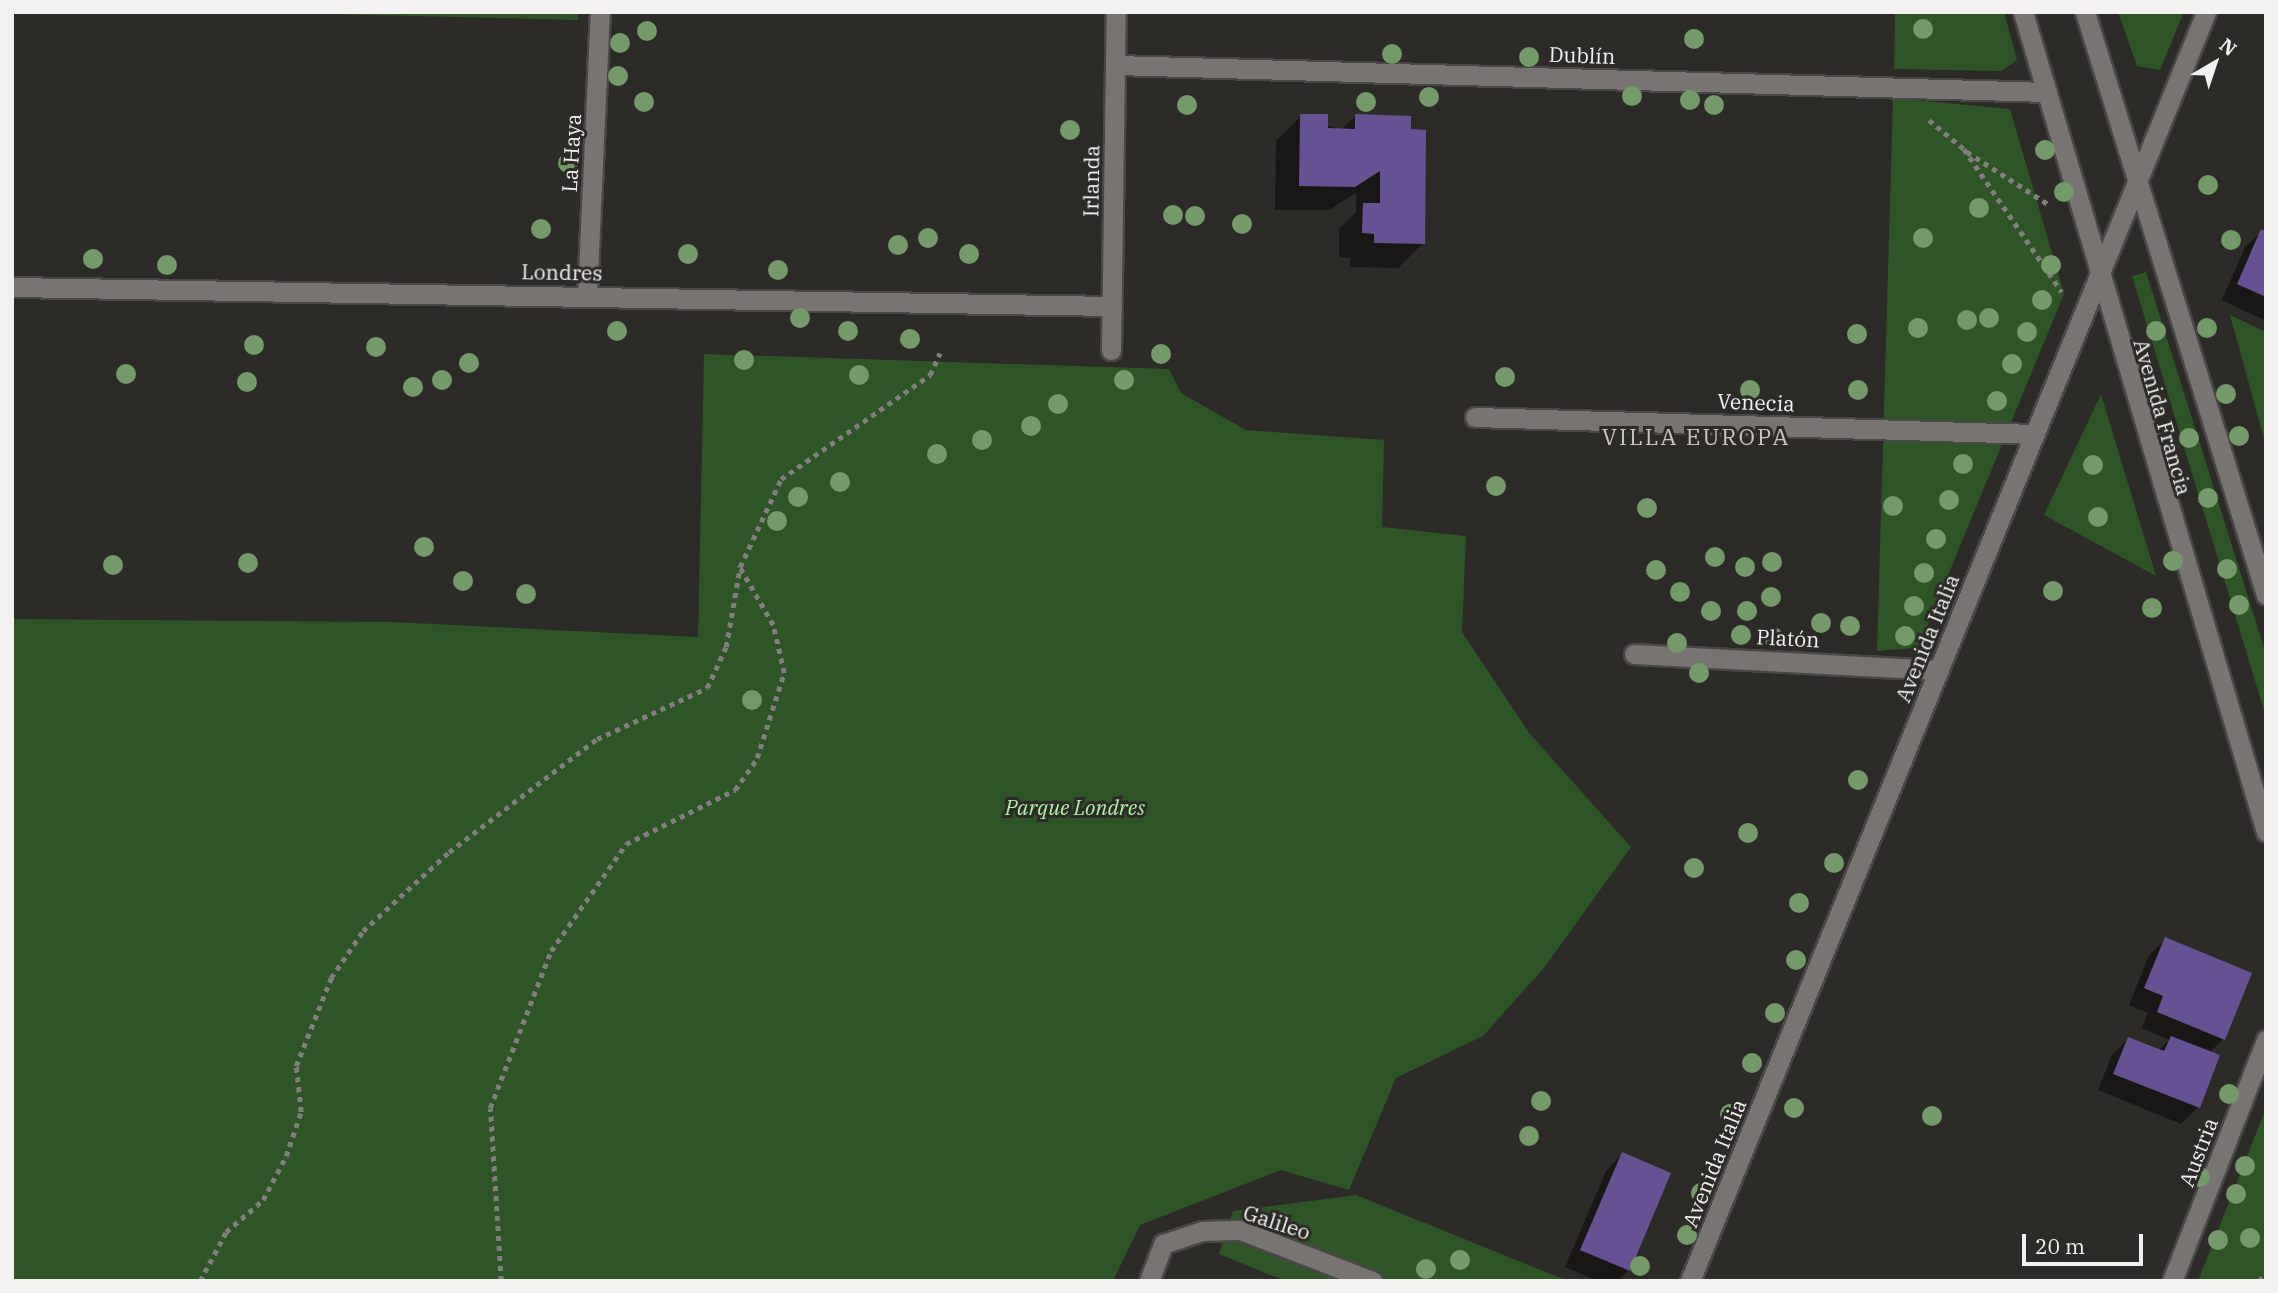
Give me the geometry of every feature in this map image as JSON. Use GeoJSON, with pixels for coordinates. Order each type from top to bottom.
{"type":"FeatureCollection","features":[{"type":"Feature","properties":{"kind":"street","name":"La Haya"},"geometry":{"type":"LineString","coordinates":[[587,295],[600,12]]}},
{"type":"Feature","properties":{"kind":"street","name":"Irlanda"},"geometry":{"type":"LineString","coordinates":[[1111,350],[1116,12]]}},
{"type":"Feature","properties":{"kind":"street","name":"Avenida Francia"},"geometry":{"type":"LineString","coordinates":[[2023,12],[2098,278],[2266,832]]}},
{"type":"Feature","properties":{"kind":"street"},"geometry":{"type":"LineString","coordinates":[[2085,12],[2266,595]]}},
{"type":"Feature","properties":{"kind":"street","name":"Avenida Italia"},"geometry":{"type":"LineString","coordinates":[[1690,1281],[2206,12]]}},
{"type":"Feature","properties":{"kind":"street","name":"Dublín"},"geometry":{"type":"LineString","coordinates":[[1116,65],[2047,92]]}},
{"type":"Feature","properties":{"kind":"street","name":"Londres"},"geometry":{"type":"LineString","coordinates":[[12,287],[1112,306]]}},
{"type":"Feature","properties":{"kind":"street","name":"Venecia"},"geometry":{"type":"LineString","coordinates":[[1475,417],[2035,434]]}},
{"type":"Feature","properties":{"kind":"street","name":"Platón"},"geometry":{"type":"LineString","coordinates":[[1634,654],[1939,670]]}},
{"type":"Feature","properties":{"kind":"street","name":"Austria"},"geometry":{"type":"LineString","coordinates":[[2172,1281],[2266,1040]]}},
{"type":"Feature","properties":{"kind":"street","name":"Galileo"},"geometry":{"type":"LineString","coordinates":[[1149,1281],[1163,1244],[1202,1231],[1240,1230],[1372,1281]]}},
{"type":"Feature","properties":{"kind":"path"},"geometry":{"type":"LineString","coordinates":[[1891,87],[1964,149],[2049,205]]}},
{"type":"Feature","properties":{"kind":"path"},"geometry":{"type":"LineString","coordinates":[[1964,149],[2056,286],[2078,295]]}},
{"type":"Feature","properties":{"kind":"path"},"geometry":{"type":"LineString","coordinates":[[200,1281],[226,1232],[263,1200],[286,1156],[301,1112],[296,1066],[331,978],[363,931],[450,852],[597,739],[707,688],[726,647],[740,567],[781,479],[930,375],[940,352]]}},
{"type":"Feature","properties":{"kind":"path"},"geometry":{"type":"LineString","coordinates":[[500,1281],[490,1108],[551,951],[626,844],[735,790],[757,758],[784,673],[773,625],[740,567]]}},
{"type":"Feature","properties":{"kind":"path"},"geometry":{"type":"LineString","coordinates":[[2259,1281],[2266,1273]]}},
{"type":"Feature","properties":{"kind":"green space"},"geometry":{"type":"Polygon","coordinates":[[[244,12],[578,12],[578,20],[244,12]]]}},
{"type":"Feature","properties":{"kind":"green space"},"geometry":{"type":"Polygon","coordinates":[[[1895,12],[2004,12],[2017,60],[2001,71],[1894,69],[1895,12]]]}},
{"type":"Feature","properties":{"kind":"green space"},"geometry":{"type":"Polygon","coordinates":[[[2118,12],[2184,12],[2160,70],[2137,66],[2118,12]]]}},
{"type":"Feature","properties":{"kind":"green space"},"geometry":{"type":"Polygon","coordinates":[[[1893,98],[2010,109],[2064,294],[1918,648],[1877,651],[1893,98]]]}},
{"type":"Feature","properties":{"kind":"green space"},"geometry":{"type":"Polygon","coordinates":[[[2146,272],[2266,654],[2266,717],[2132,276],[2146,272]]]}},
{"type":"Feature","properties":{"kind":"green space"},"geometry":{"type":"Polygon","coordinates":[[[2230,315],[2266,332],[2266,446],[2230,315]]]}},
{"type":"Feature","properties":{"kind":"green space","name":"Parque Londres"},"geometry":{"type":"Polygon","coordinates":[[[704,354],[1169,369],[1181,393],[1246,430],[1384,440],[1382,527],[1466,536],[1462,632],[1530,734],[1631,847],[1544,968],[1483,1036],[1396,1078],[1349,1190],[1281,1170],[1140,1225],[1113,1281],[12,1281],[12,619],[393,622],[698,637],[704,354]]]}},
{"type":"Feature","properties":{"kind":"green space"},"geometry":{"type":"Polygon","coordinates":[[[2101,394],[2156,576],[2044,515],[2101,394]]]}},
{"type":"Feature","properties":{"kind":"green space"},"geometry":{"type":"Polygon","coordinates":[[[2266,1108],[2266,1281],[2198,1281],[2266,1108]]]}},
{"type":"Feature","properties":{"kind":"green space"},"geometry":{"type":"Polygon","coordinates":[[[1356,1195],[1568,1281],[1285,1281],[1219,1254],[1233,1211],[1356,1195]]]}},
{"type":"Feature","properties":{"kind":"building"},"geometry":{"type":"Polygon","coordinates":[[[1300,114],[1328,114],[1328,128],[1355,129],[1355,114],[1411,116],[1411,129],[1426,130],[1425,244],[1374,243],[1374,234],[1362,233],[1363,203],[1380,203],[1380,171],[1355,187],[1299,186],[1300,114]]]}},
{"type":"Feature","properties":{"kind":"building"},"geometry":{"type":"Polygon","coordinates":[[[2261,229],[2266,231],[2266,297],[2237,284],[2261,229]]]}},
{"type":"Feature","properties":{"kind":"building"},"geometry":{"type":"Polygon","coordinates":[[[2165,937],[2252,973],[2225,1040],[2157,1012],[2163,996],[2144,988],[2165,937]]]}},
{"type":"Feature","properties":{"kind":"building"},"geometry":{"type":"Polygon","coordinates":[[[2171,1036],[2220,1055],[2200,1108],[2113,1074],[2128,1037],[2164,1051],[2171,1036]]]}},
{"type":"Feature","properties":{"kind":"building"},"geometry":{"type":"Polygon","coordinates":[[[1622,1152],[1671,1173],[1630,1271],[1580,1250],[1622,1152]]]}},
{"type":"Feature","properties":{"kind":"district","name":"VILLA EUROPA"},"geometry":{"type":"Point","coordinates":[1696,436]}}]}
